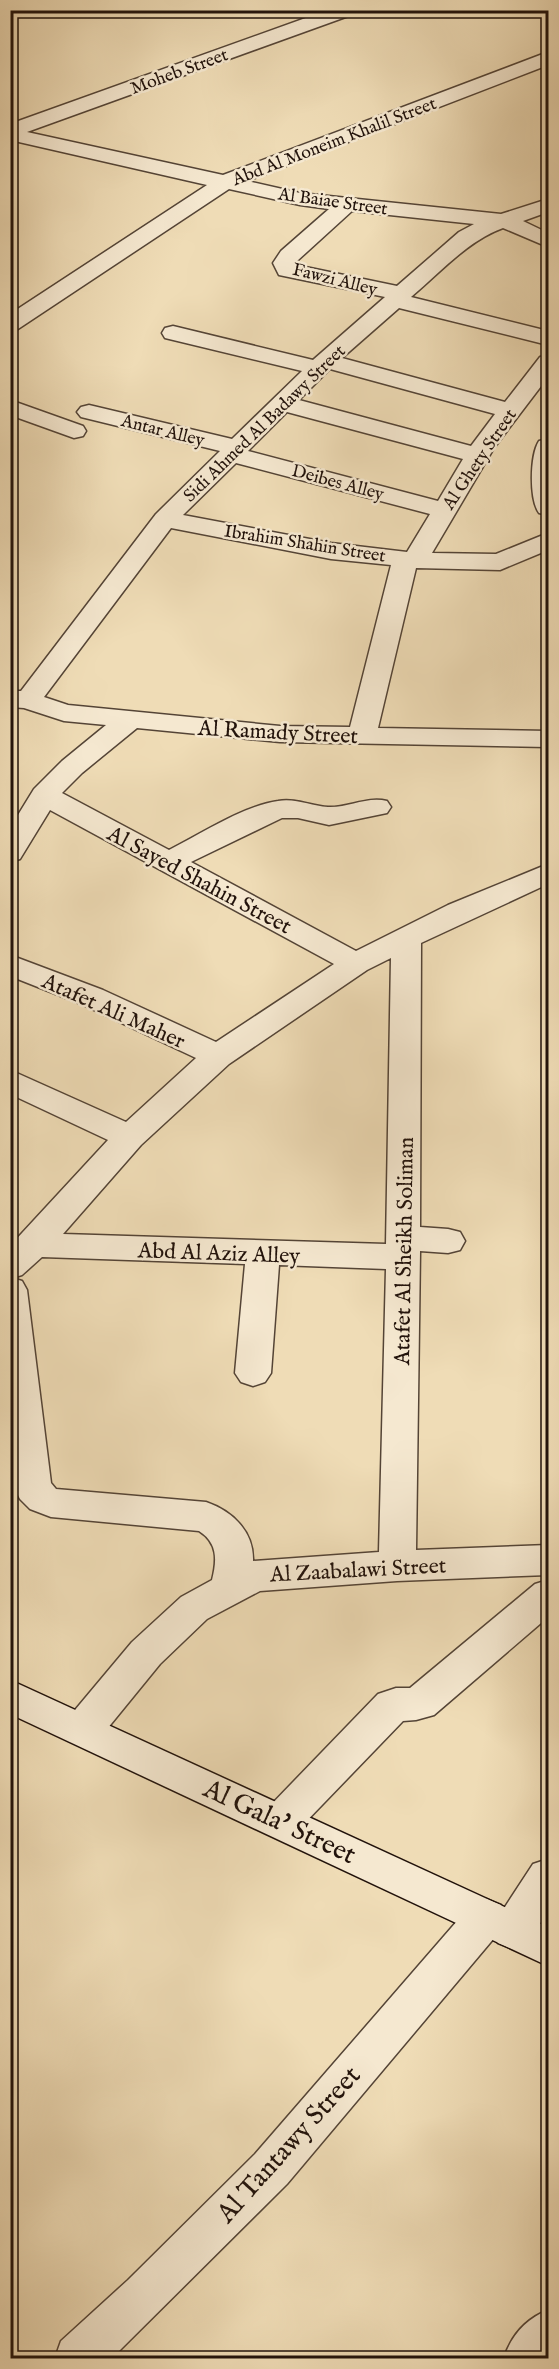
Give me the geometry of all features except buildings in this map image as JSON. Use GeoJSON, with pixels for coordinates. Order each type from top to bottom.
{"type":"FeatureCollection","features":[{"type":"Feature","properties":{"kind":"street","name":"Moheb Street"},"geometry":{"type":"LineString","coordinates":[[10,132],[346,10]]}},
{"type":"Feature","properties":{"kind":"street","name":"Abd Al Moneim Khalil Street"},"geometry":{"type":"LineString","coordinates":[[10,324],[227,181],[549,58]]}},
{"type":"Feature","properties":{"kind":"street","name":"Al Baiae Street"},"geometry":{"type":"LineString","coordinates":[[10,132],[300,199],[506,221],[549,241]]}},
{"type":"Feature","properties":{"kind":"street","name":"Fawzi Alley"},"geometry":{"type":"LineString","coordinates":[[346,205],[289,256],[284,263],[287,270],[398,297]]}},
{"type":"Feature","properties":{"kind":"street","name":"Sidi Ahmed Al Badawy Street"},"geometry":{"type":"LineString","coordinates":[[19,699],[165,519],[322,365],[467,237],[485,227],[549,205]]}},
{"type":"Feature","properties":{"kind":"street"},"geometry":{"type":"LineString","coordinates":[[398,297],[549,338]]}},
{"type":"Feature","properties":{"kind":"street"},"geometry":{"type":"LineString","coordinates":[[173,333],[322,365],[511,411]]}},
{"type":"Feature","properties":{"kind":"street","name":"Al Ghety Street"},"geometry":{"type":"LineString","coordinates":[[362,735],[410,559],[445,510],[478,455],[549,362]]}},
{"type":"Feature","properties":{"kind":"street"},"geometry":{"type":"LineString","coordinates":[[282,403],[478,455]]}},
{"type":"Feature","properties":{"kind":"street"},"geometry":{"type":"LineString","coordinates":[[10,407],[74,431]]}},
{"type":"Feature","properties":{"kind":"street","name":"Antar Alley"},"geometry":{"type":"LineString","coordinates":[[89,412],[234,451]]}},
{"type":"Feature","properties":{"kind":"street"},"geometry":{"type":"LineString","coordinates":[[549,446],[544,480],[549,508]]}},
{"type":"Feature","properties":{"kind":"street","name":"Deibes Alley"},"geometry":{"type":"LineString","coordinates":[[234,451],[445,510]]}},
{"type":"Feature","properties":{"kind":"street","name":"Ibrahim Shahin Street"},"geometry":{"type":"LineString","coordinates":[[165,519],[331,551],[410,559],[500,562],[549,541]]}},
{"type":"Feature","properties":{"kind":"street","name":"Al Ramady Street"},"geometry":{"type":"LineString","coordinates":[[19,699],[64,713],[280,734],[549,739]]}},
{"type":"Feature","properties":{"kind":"street"},"geometry":{"type":"LineString","coordinates":[[10,853],[44,795],[72,767],[130,720]]}},
{"type":"Feature","properties":{"kind":"street","name":"Al Sayed Shahin Street"},"geometry":{"type":"LineString","coordinates":[[44,795],[356,963]]}},
{"type":"Feature","properties":{"kind":"street"},"geometry":{"type":"LineString","coordinates":[[169,862],[254,819],[279,809],[298,809],[329,816],[377,807]]}},
{"type":"Feature","properties":{"kind":"street"},"geometry":{"type":"LineString","coordinates":[[22,1255],[130,1137],[218,1056],[356,963],[406,937],[549,873]]}},
{"type":"Feature","properties":{"kind":"street","name":"Atafet Al Sheikh Soliman"},"geometry":{"type":"LineString","coordinates":[[397,1566],[406,1109],[406,937]]}},
{"type":"Feature","properties":{"kind":"street","name":"Atafet Ali Maher"},"geometry":{"type":"LineString","coordinates":[[10,964],[92,997],[218,1056]]}},
{"type":"Feature","properties":{"kind":"street"},"geometry":{"type":"LineString","coordinates":[[10,1082],[130,1137]]}},
{"type":"Feature","properties":{"kind":"street","name":"Abd Al Aziz Alley"},"geometry":{"type":"LineString","coordinates":[[22,1255],[263,1253],[404,1248],[448,1241]]}},
{"type":"Feature","properties":{"kind":"street"},"geometry":{"type":"LineString","coordinates":[[253,1373],[263,1253]]}},
{"type":"Feature","properties":{"kind":"street"},"geometry":{"type":"LineString","coordinates":[[10,1290],[33,1489],[44,1500],[51,1503],[206,1517],[229,1533],[235,1552],[235,1571],[228,1590]]}},
{"type":"Feature","properties":{"kind":"street","name":"Al Zaabalawi Street"},"geometry":{"type":"LineString","coordinates":[[84,1728],[146,1653],[194,1608],[254,1576],[397,1566],[549,1560]]}},
{"type":"Feature","properties":{"kind":"street"},"geometry":{"type":"LineString","coordinates":[[281,1821],[392,1706],[402,1703],[413,1705],[420,1703],[549,1595]]}},
{"type":"Feature","properties":{"kind":"street","name":"Al Gala' Street"},"geometry":{"type":"LineString","coordinates":[[14,1705],[84,1728],[516,1932]]}},
{"type":"Feature","properties":{"kind":"street","name":"Al Tantawy Street"},"geometry":{"type":"LineString","coordinates":[[78,2358],[516,1932],[549,1877]]}},
{"type":"Feature","properties":{"kind":"street"},"geometry":{"type":"LineString","coordinates":[[527,2358],[549,2332]]}}]}
